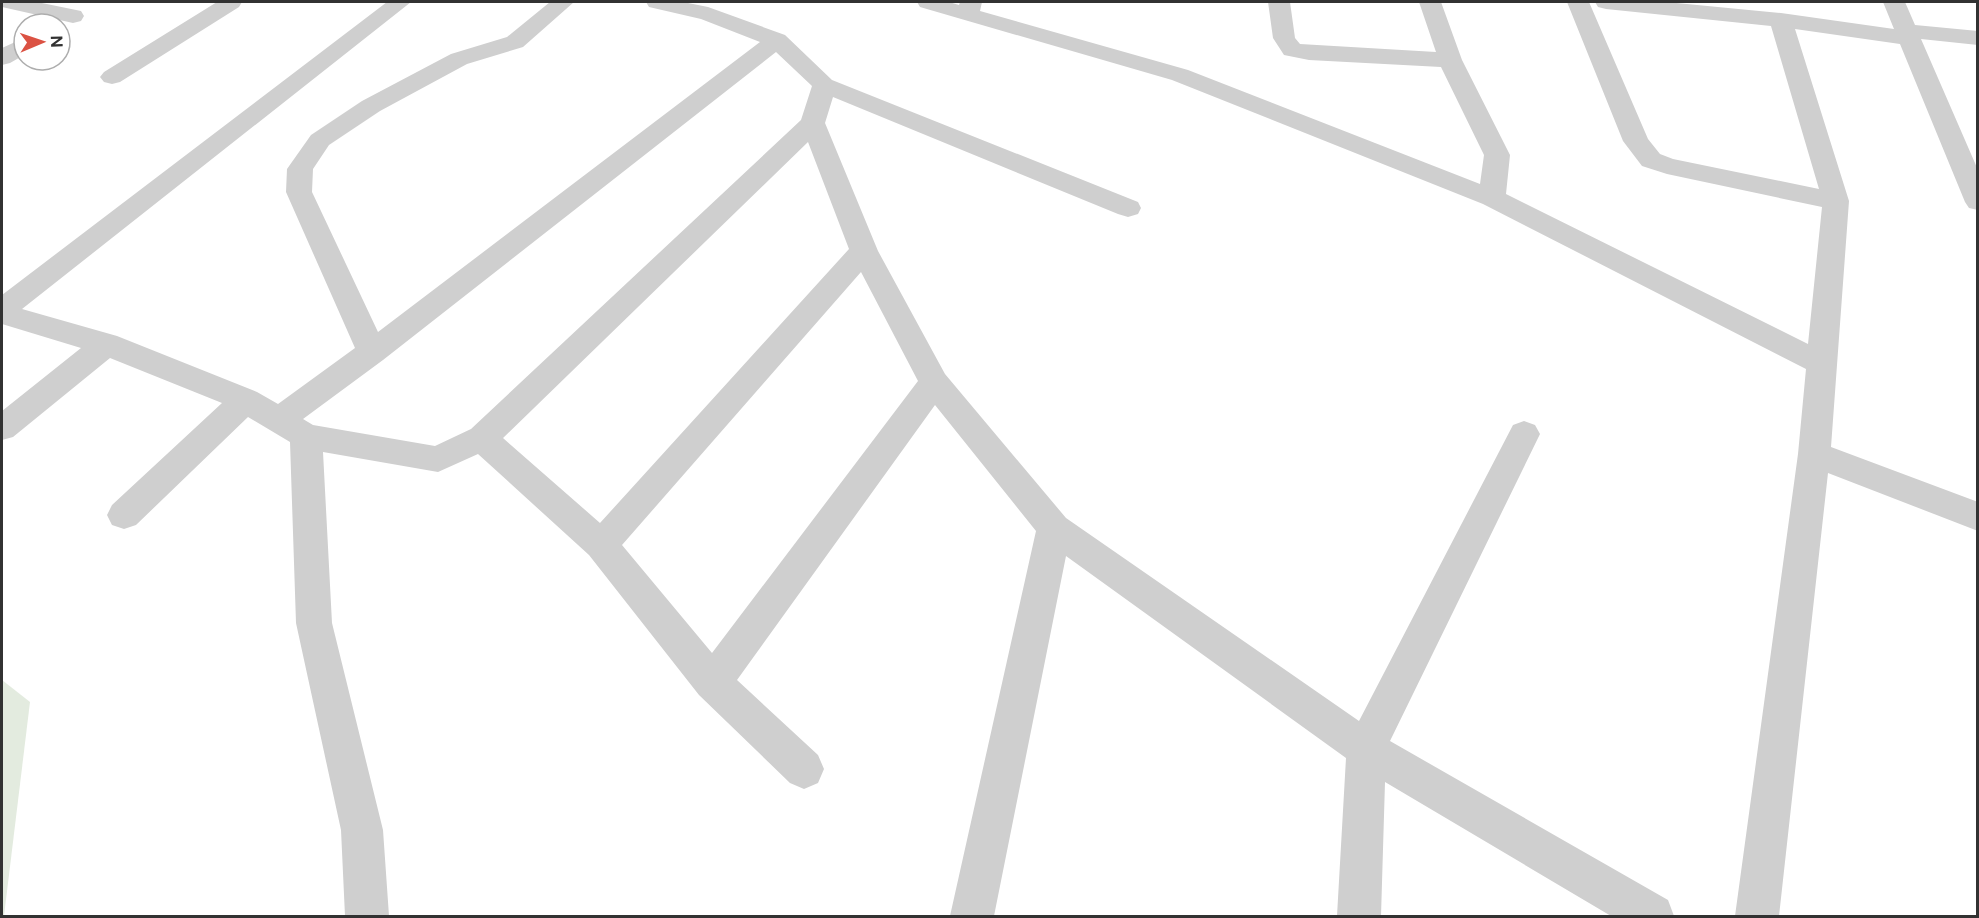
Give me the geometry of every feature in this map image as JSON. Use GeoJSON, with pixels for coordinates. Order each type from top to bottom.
{"type":"FeatureCollection","features":[{"type":"Feature","properties":{"kind":"street"},"geometry":{"type":"LineString","coordinates":[[8,2],[74,16]]}},
{"type":"Feature","properties":{"kind":"street"},"geometry":{"type":"LineString","coordinates":[[112,77],[231,2]]}},
{"type":"Feature","properties":{"kind":"street"},"geometry":{"type":"LineString","coordinates":[[2,312],[400,2]]}},
{"type":"Feature","properties":{"kind":"street"},"geometry":{"type":"LineString","coordinates":[[372,352],[299,192],[300,169],[320,140],[371,106],[459,59],[514,42],[562,2]]}},
{"type":"Feature","properties":{"kind":"street"},"geometry":{"type":"LineString","coordinates":[[657,2],[708,14],[777,40],[824,85],[1128,208]]}},
{"type":"Feature","properties":{"kind":"street"},"geometry":{"type":"LineString","coordinates":[[928,2],[970,8],[1180,75],[1492,198],[1822,364]]}},
{"type":"Feature","properties":{"kind":"street"},"geometry":{"type":"LineString","coordinates":[[1279,2],[1284,38],[1292,50],[1309,53],[1450,60]]}},
{"type":"Feature","properties":{"kind":"street"},"geometry":{"type":"LineString","coordinates":[[1430,2],[1450,60],[1497,155],[1492,198]]}},
{"type":"Feature","properties":{"kind":"street"},"geometry":{"type":"LineString","coordinates":[[1578,2],[1636,141],[1651,160],[1683,171],[1836,201]]}},
{"type":"Feature","properties":{"kind":"street"},"geometry":{"type":"LineString","coordinates":[[1606,2],[1908,34],[1977,38]]}},
{"type":"Feature","properties":{"kind":"street"},"geometry":{"type":"LineString","coordinates":[[1894,2],[1977,202]]}},
{"type":"Feature","properties":{"kind":"street"},"geometry":{"type":"LineString","coordinates":[[1757,916],[1814,454],[1836,201],[1781,20]]}},
{"type":"Feature","properties":{"kind":"street"},"geometry":{"type":"LineString","coordinates":[[367,916],[362,830],[314,622],[292,428],[302,401],[372,352],[777,40]]}},
{"type":"Feature","properties":{"kind":"street"},"geometry":{"type":"LineString","coordinates":[[2,312],[105,344],[246,400],[292,428],[438,459],[482,438],[813,123],[824,85]]}},
{"type":"Feature","properties":{"kind":"street"},"geometry":{"type":"LineString","coordinates":[[813,123],[864,251],[934,382],[1054,528],[1366,749],[1652,916]]}},
{"type":"Feature","properties":{"kind":"street"},"geometry":{"type":"LineString","coordinates":[[1946,126],[1977,131]]}},
{"type":"Feature","properties":{"kind":"street"},"geometry":{"type":"LineString","coordinates":[[601,545],[864,251]]}},
{"type":"Feature","properties":{"kind":"street"},"geometry":{"type":"LineString","coordinates":[[2,428],[105,344]]}},
{"type":"Feature","properties":{"kind":"street"},"geometry":{"type":"LineString","coordinates":[[713,683],[934,382]]}},
{"type":"Feature","properties":{"kind":"street"},"geometry":{"type":"LineString","coordinates":[[124,515],[246,400]]}},
{"type":"Feature","properties":{"kind":"street"},"geometry":{"type":"LineString","coordinates":[[1359,916],[1366,749],[1524,434]]}},
{"type":"Feature","properties":{"kind":"street"},"geometry":{"type":"LineString","coordinates":[[482,438],[601,545],[713,683],[804,769]]}},
{"type":"Feature","properties":{"kind":"street"},"geometry":{"type":"LineString","coordinates":[[1814,454],[1977,517]]}},
{"type":"Feature","properties":{"kind":"street"},"geometry":{"type":"LineString","coordinates":[[972,916],[1054,528]]}},
{"type":"Feature","properties":{"kind":"shaded area"},"geometry":{"type":"Polygon","coordinates":[[[2,680],[30,702],[4,916],[2,916],[2,680]]]}}]}
